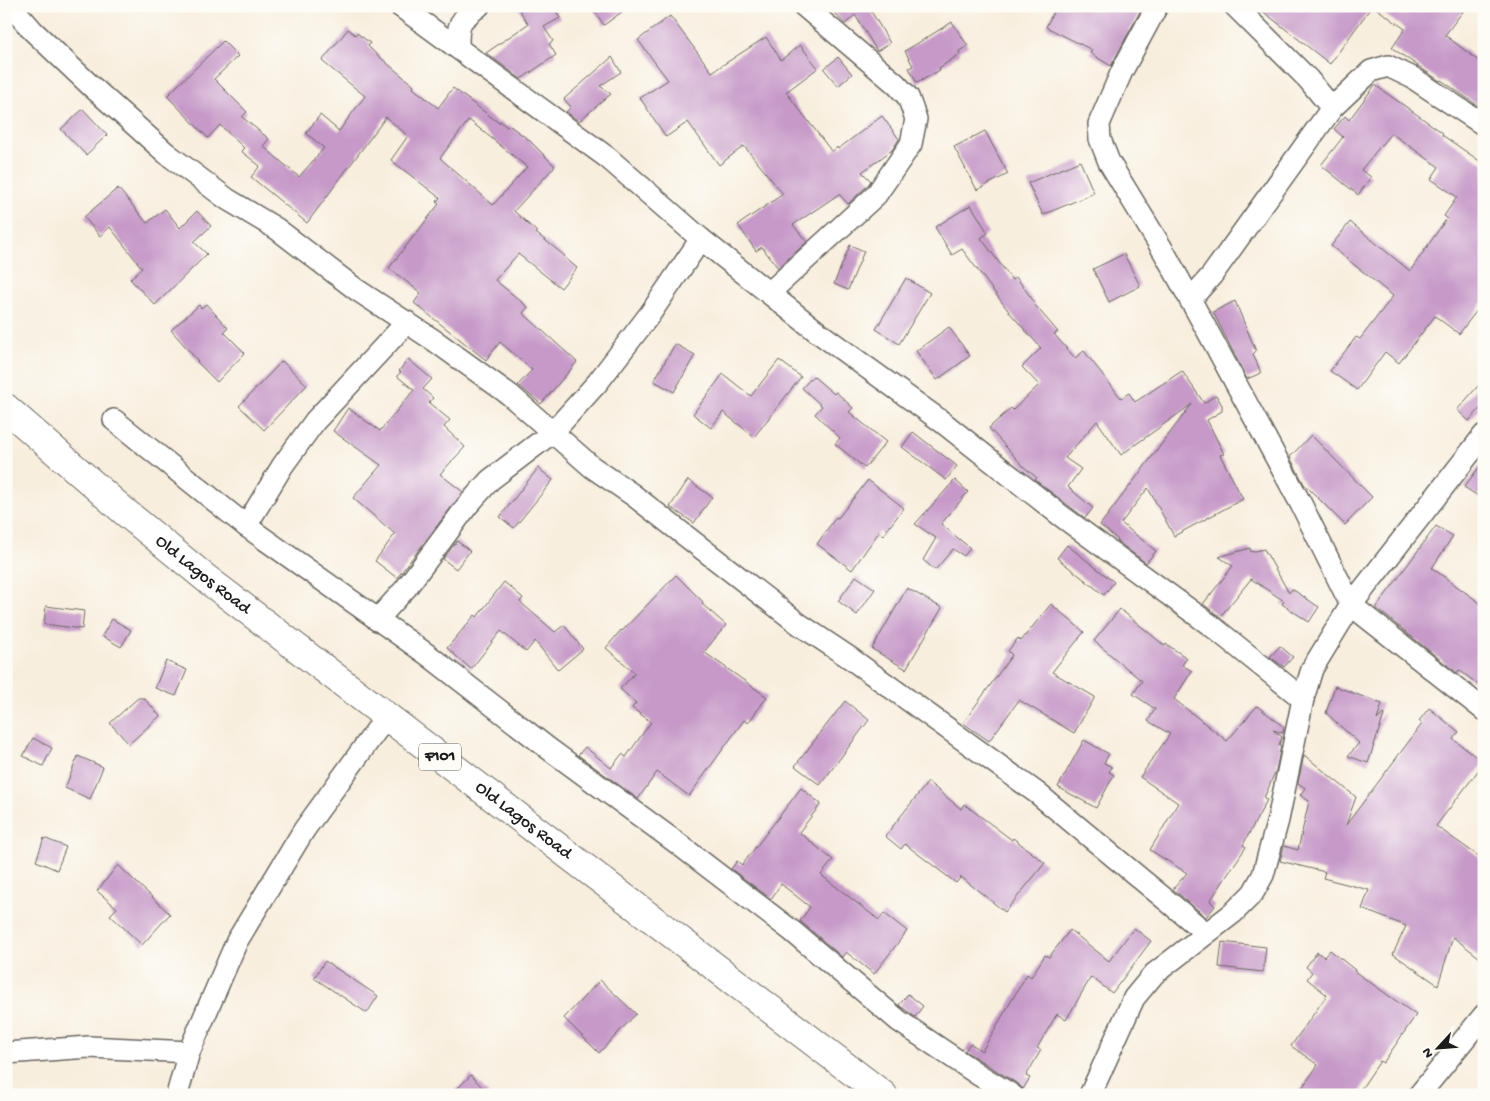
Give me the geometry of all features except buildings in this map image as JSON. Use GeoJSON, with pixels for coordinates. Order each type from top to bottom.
{"type":"FeatureCollection","features":[{"type":"Feature","properties":{"kind":"main road","name":"Old Lagos Road"},"geometry":{"type":"LineString","coordinates":[[6,408],[125,512],[208,580],[883,1095]]}},
{"type":"Feature","properties":{"kind":"street"},"geometry":{"type":"LineString","coordinates":[[11,6],[34,31],[166,153],[227,199],[277,229],[357,290],[435,341],[510,395],[592,467],[633,495],[799,624],[850,658],[1037,793],[1206,933]]}},
{"type":"Feature","properties":{"kind":"street"},"geometry":{"type":"LineString","coordinates":[[400,6],[608,158],[701,239],[819,333],[941,421],[1078,528],[1213,627],[1303,699]]}},
{"type":"Feature","properties":{"kind":"street"},"geometry":{"type":"LineString","coordinates":[[458,48],[458,26],[464,18],[479,6]]}},
{"type":"Feature","properties":{"kind":"street"},"geometry":{"type":"LineString","coordinates":[[768,293],[876,195],[911,144],[916,119],[908,97],[896,84],[804,6]]}},
{"type":"Feature","properties":{"kind":"street"},"geometry":{"type":"LineString","coordinates":[[1157,6],[1122,71],[1099,124],[1100,139],[1109,162],[1164,252],[1300,504],[1351,605],[1484,710]]}},
{"type":"Feature","properties":{"kind":"street"},"geometry":{"type":"LineString","coordinates":[[1235,6],[1308,79],[1332,108]]}},
{"type":"Feature","properties":{"kind":"street"},"geometry":{"type":"LineString","coordinates":[[1190,300],[1212,275],[1332,108],[1371,71],[1388,66],[1413,78],[1484,125]]}},
{"type":"Feature","properties":{"kind":"street"},"geometry":{"type":"LineString","coordinates":[[377,620],[406,588],[467,506],[490,480],[554,432],[598,382],[650,314],[701,239]]}},
{"type":"Feature","properties":{"kind":"street"},"geometry":{"type":"LineString","coordinates":[[246,526],[283,465],[315,421],[407,322]]}},
{"type":"Feature","properties":{"kind":"street"},"geometry":{"type":"LineString","coordinates":[[114,420],[246,526],[428,655],[792,931],[899,1021],[1012,1095]]}},
{"type":"Feature","properties":{"kind":"street"},"geometry":{"type":"LineString","coordinates":[[1090,1095],[1134,998],[1154,974],[1233,912],[1253,893],[1263,875],[1278,820],[1303,699],[1312,669],[1351,605],[1484,435]]}},
{"type":"Feature","properties":{"kind":"street"},"geometry":{"type":"LineString","coordinates":[[177,1095],[189,1052],[237,941],[304,830],[386,716]]}},
{"type":"Feature","properties":{"kind":"street"},"geometry":{"type":"LineString","coordinates":[[1419,1095],[1484,1015]]}},
{"type":"Feature","properties":{"kind":"street"},"geometry":{"type":"LineString","coordinates":[[6,1053],[89,1047],[189,1052]]}}]}
